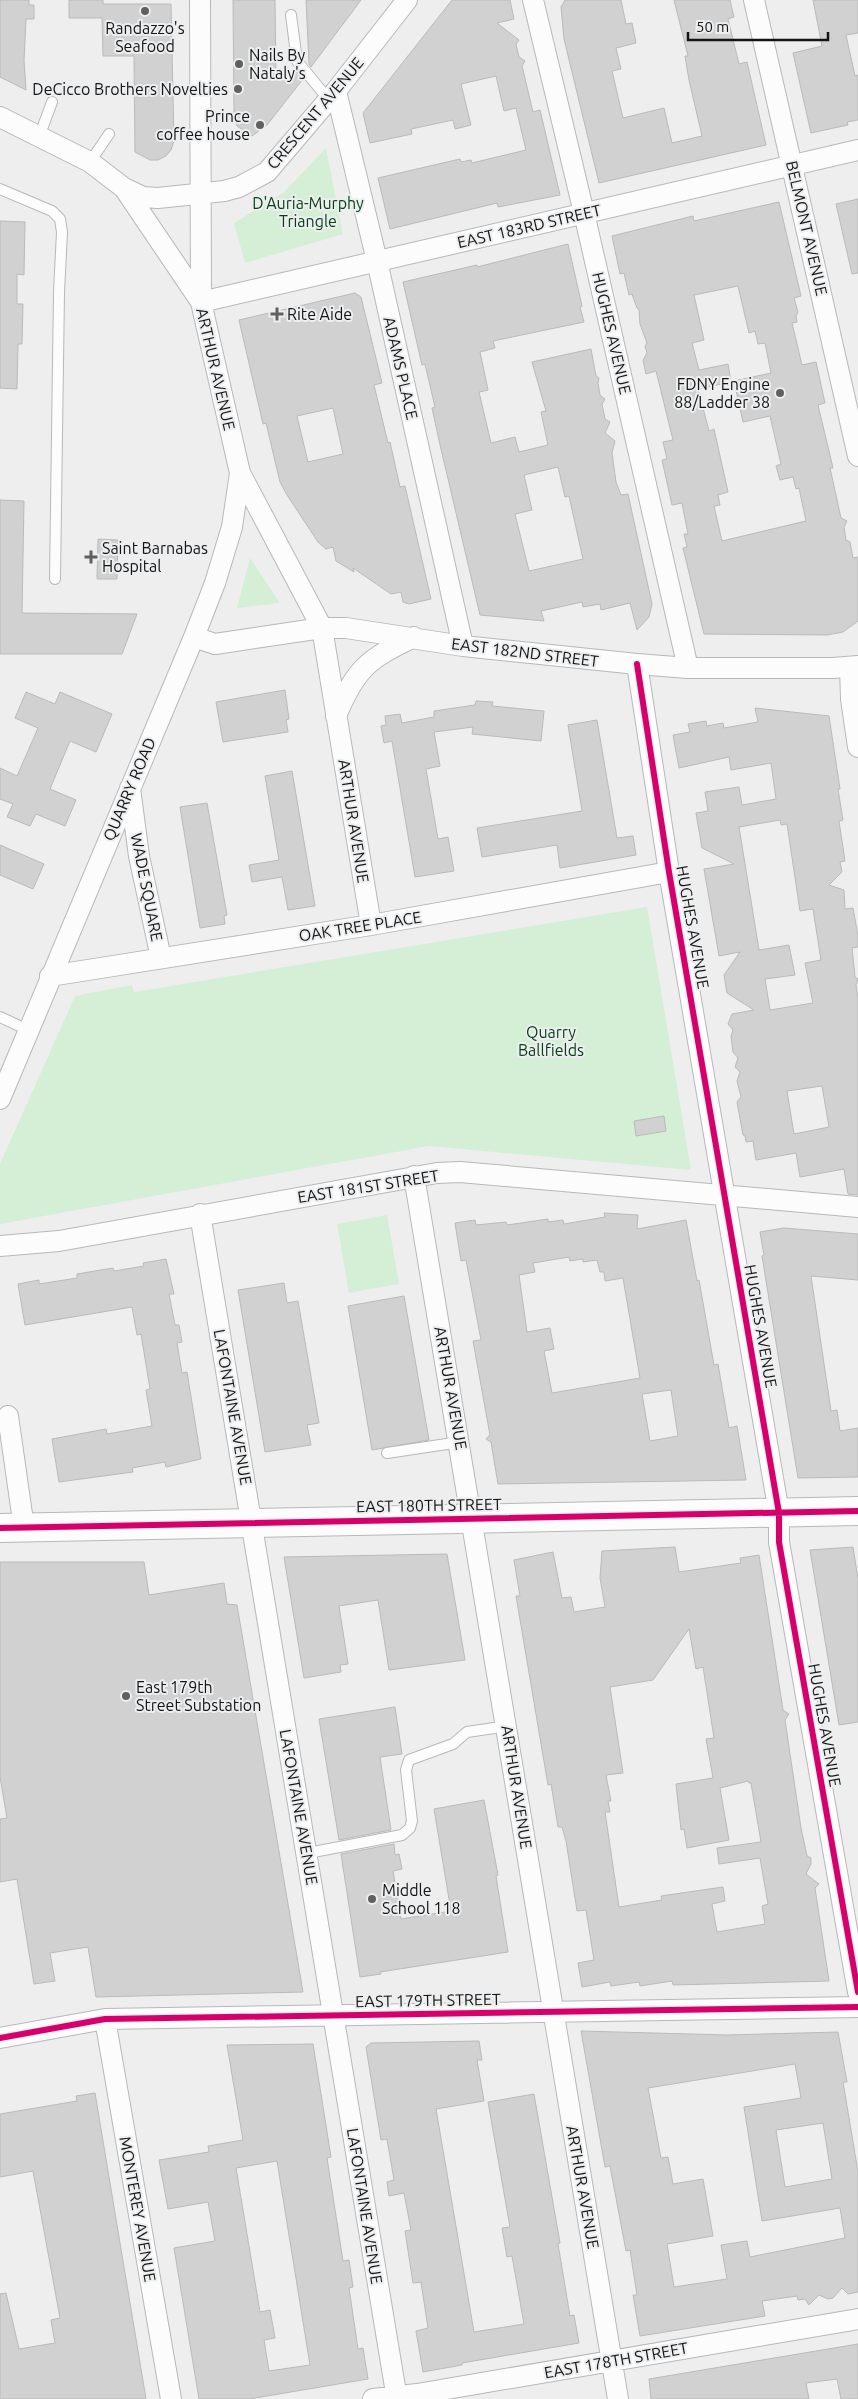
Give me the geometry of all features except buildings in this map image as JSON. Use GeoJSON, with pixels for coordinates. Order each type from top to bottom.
{"type":"FeatureCollection","features":[{"type":"Feature","properties":{"kind":"main road","name":"EAST 180TH STREET"},"geometry":{"type":"LineString","coordinates":[[12,1528],[858,1511]]}},
{"type":"Feature","properties":{"kind":"street","name":"ARTHUR AVENUE"},"geometry":{"type":"LineString","coordinates":[[200,0],[201,302],[240,473],[322,628],[371,925]]}},
{"type":"Feature","properties":{"kind":"street","name":"CRESCENT AVENUE"},"geometry":{"type":"LineString","coordinates":[[124,188],[143,197],[158,198],[239,187],[267,172],[332,95],[407,0]]}},
{"type":"Feature","properties":{"kind":"street","name":"HUGHES AVENUE"},"geometry":{"type":"LineString","coordinates":[[533,0],[584,213],[688,668]]}},
{"type":"Feature","properties":{"kind":"street","name":"BELMONT AVENUE"},"geometry":{"type":"LineString","coordinates":[[754,0],[858,456]]}},
{"type":"Feature","properties":{"kind":"street","name":"ADAMS PLACE"},"geometry":{"type":"LineString","coordinates":[[332,95],[377,261],[463,646]]}},
{"type":"Feature","properties":{"kind":"street"},"geometry":{"type":"LineString","coordinates":[[0,117],[90,162],[124,188],[201,302]]}},
{"type":"Feature","properties":{"kind":"street","name":"EAST 183RD STREET"},"geometry":{"type":"LineString","coordinates":[[201,302],[858,150]]}},
{"type":"Feature","properties":{"kind":"street","name":"QUARRY ROAD"},"geometry":{"type":"LineString","coordinates":[[0,1099],[215,583],[232,527],[240,473]]}},
{"type":"Feature","properties":{"kind":"street","name":"EAST 182ND STREET"},"geometry":{"type":"LineString","coordinates":[[194,637],[215,644],[322,628],[346,628],[463,646],[688,668],[854,666]]}},
{"type":"Feature","properties":{"kind":"street"},"geometry":{"type":"LineString","coordinates":[[336,716],[349,686],[360,671],[376,657],[414,637]]}},
{"type":"Feature","properties":{"kind":"street","name":"HUGHES AVENUE"},"geometry":{"type":"LineString","coordinates":[[637,664],[669,872],[779,1513],[779,1542],[858,1992]]}},
{"type":"Feature","properties":{"kind":"street"},"geometry":{"type":"LineString","coordinates":[[854,666],[851,699],[858,746]]}},
{"type":"Feature","properties":{"kind":"street","name":"WADE SQUARE"},"geometry":{"type":"LineString","coordinates":[[130,786],[139,856],[161,958]]}},
{"type":"Feature","properties":{"kind":"street","name":"OAK TREE PLACE"},"geometry":{"type":"LineString","coordinates":[[50,976],[371,925],[669,872]]}},
{"type":"Feature","properties":{"kind":"street","name":"EAST 181ST STREET"},"geometry":{"type":"LineString","coordinates":[[0,1246],[59,1241],[414,1176],[460,1172],[858,1206]]}},
{"type":"Feature","properties":{"kind":"street","name":"ARTHUR AVENUE"},"geometry":{"type":"LineString","coordinates":[[414,1176],[508,1726],[553,2011],[618,2399]]}},
{"type":"Feature","properties":{"kind":"street","name":"LAFONTAINE AVENUE"},"geometry":{"type":"LineString","coordinates":[[200,1214],[282,1712],[308,1853],[396,2398]]}},
{"type":"Feature","properties":{"kind":"street"},"geometry":{"type":"LineString","coordinates":[[8,1416],[12,1528]]}},
{"type":"Feature","properties":{"kind":"street","name":"EAST 179TH STREET"},"geometry":{"type":"LineString","coordinates":[[0,2038],[105,2019],[858,2007]]}},
{"type":"Feature","properties":{"kind":"street","name":"MONTEREY AVENUE"},"geometry":{"type":"LineString","coordinates":[[105,2019],[171,2399]]}},
{"type":"Feature","properties":{"kind":"street","name":"EAST 178TH STREET"},"geometry":{"type":"LineString","coordinates":[[373,2399],[396,2398],[858,2319]]}},
{"type":"Feature","properties":{"kind":"lane"},"geometry":{"type":"LineString","coordinates":[[291,15],[297,62],[332,95]]}},
{"type":"Feature","properties":{"kind":"lane"},"geometry":{"type":"LineString","coordinates":[[39,137],[52,102]]}},
{"type":"Feature","properties":{"kind":"lane"},"geometry":{"type":"LineString","coordinates":[[90,162],[109,134]]}},
{"type":"Feature","properties":{"kind":"lane"},"geometry":{"type":"LineString","coordinates":[[0,189],[52,211],[60,219],[62,232],[59,292],[55,579]]}},
{"type":"Feature","properties":{"kind":"lane"},"geometry":{"type":"LineString","coordinates":[[0,1017],[28,1030]]}},
{"type":"Feature","properties":{"kind":"lane"},"geometry":{"type":"LineString","coordinates":[[387,1453],[460,1442]]}},
{"type":"Feature","properties":{"kind":"lane"},"geometry":{"type":"LineString","coordinates":[[308,1853],[402,1835],[410,1828],[412,1821],[406,1770],[409,1760],[453,1744],[467,1732],[508,1726]]}},
{"type":"Feature","properties":{"kind":"green space","name":"D'Auria-Murphy Triangle"},"geometry":{"type":"Polygon","coordinates":[[[326,148],[343,234],[245,263],[234,223],[283,193],[326,148]]]}},
{"type":"Feature","properties":{"kind":"green space"},"geometry":{"type":"Polygon","coordinates":[[[250,558],[280,603],[237,608],[250,558]]]}},
{"type":"Feature","properties":{"kind":"green space","name":"Quarry Ballfields"},"geometry":{"type":"Polygon","coordinates":[[[647,907],[691,1170],[429,1146],[0,1224],[0,1164],[75,996],[132,985],[134,992],[647,907]]]}},
{"type":"Feature","properties":{"kind":"green space"},"geometry":{"type":"Polygon","coordinates":[[[387,1215],[399,1284],[349,1293],[337,1224],[387,1215]]]}},
{"type":"Feature","properties":{"kind":"cycle path"},"geometry":{"type":"LineString","coordinates":[[637,664],[669,872],[779,1513],[779,1542],[858,1992]]}},
{"type":"Feature","properties":{"kind":"cycle path"},"geometry":{"type":"LineString","coordinates":[[0,1528],[858,1511]]}},
{"type":"Feature","properties":{"kind":"cycle path"},"geometry":{"type":"LineString","coordinates":[[0,2038],[105,2019],[858,2007]]}},
{"type":"Feature","properties":{"kind":"place","name":"Randazzo's Seafood"},"geometry":{"type":"Point","coordinates":[145,11]}},
{"type":"Feature","properties":{"kind":"place","name":"Nails By Nataly's"},"geometry":{"type":"Point","coordinates":[239,64]}},
{"type":"Feature","properties":{"kind":"place","name":"DeCicco Brothers Novelties"},"geometry":{"type":"Point","coordinates":[238,89]}},
{"type":"Feature","properties":{"kind":"place","name":"Prince coffee house"},"geometry":{"type":"Point","coordinates":[260,125]}},
{"type":"Feature","properties":{"kind":"place","name":"Rite Aide"},"geometry":{"type":"Point","coordinates":[277,314]}},
{"type":"Feature","properties":{"kind":"place","name":"FDNY Engine 88/Ladder 38"},"geometry":{"type":"Point","coordinates":[780,393]}},
{"type":"Feature","properties":{"kind":"place","name":"Saint Barnabas Hospital"},"geometry":{"type":"Point","coordinates":[91,557]}},
{"type":"Feature","properties":{"kind":"place","name":"East 179th Street Substation"},"geometry":{"type":"Point","coordinates":[126,1696]}},
{"type":"Feature","properties":{"kind":"place","name":"Middle School 118"},"geometry":{"type":"Point","coordinates":[372,1899]}}]}
